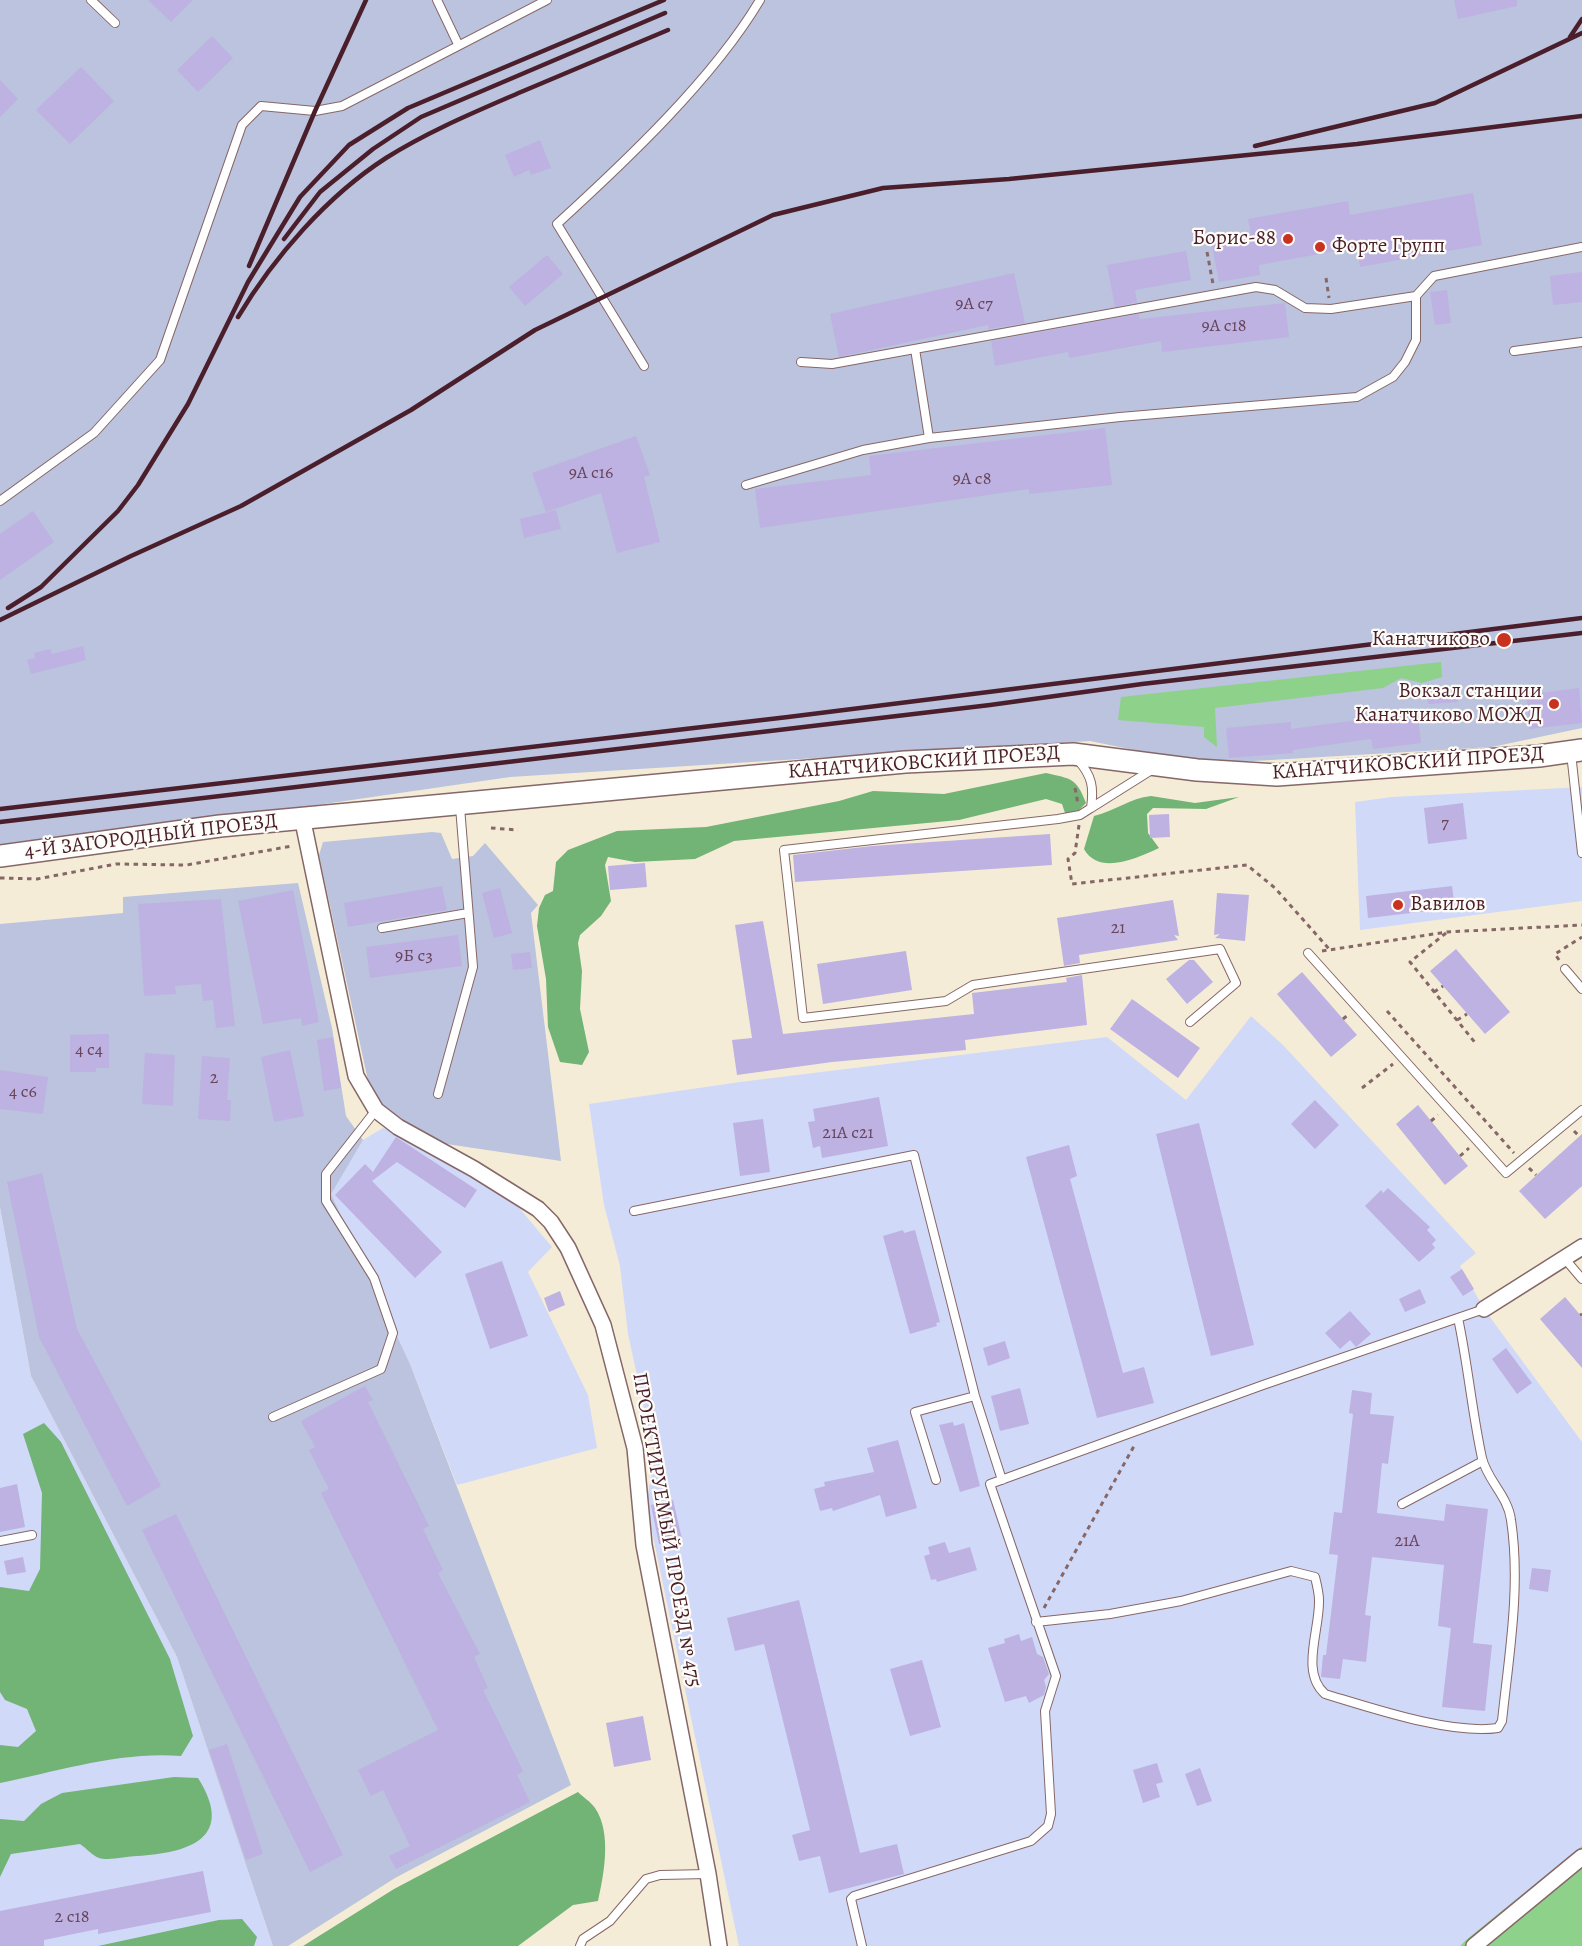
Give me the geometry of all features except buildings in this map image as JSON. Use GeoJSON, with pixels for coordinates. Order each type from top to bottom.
{"type":"FeatureCollection","features":[{"type":"Feature","properties":{"kind":"street","name":"КАНАТЧИКОВСКИЙ ПРОЕЗД"},"geometry":{"type":"LineString","coordinates":[[302,817],[904,762],[1073,754],[1159,765],[1277,775],[1539,756],[1576,751]]}},
{"type":"Feature","properties":{"kind":"street","name":"ПРОЕКТИРУЕМЫЙ ПРОЕЗД № 475"},"geometry":{"type":"LineString","coordinates":[[302,817],[305,843],[356,1076],[376,1110],[398,1127],[474,1169],[538,1209],[551,1222],[568,1248],[603,1325],[635,1448],[644,1545],[720,1946]]}},
{"type":"Feature","properties":{"kind":"street","name":"4-Й ЗАГОРОДНЫЙ ПРОЕЗД"},"geometry":{"type":"LineString","coordinates":[[0,856],[302,817]]}},
{"type":"Feature","properties":{"kind":"street"},"geometry":{"type":"LineString","coordinates":[[1484,1309],[1582,1247]]}},
{"type":"Feature","properties":{"kind":"street"},"geometry":{"type":"LineString","coordinates":[[1474,1946],[1582,1857]]}},
{"type":"Feature","properties":{"kind":"lane"},"geometry":{"type":"LineString","coordinates":[[91,0],[115,23]]}},
{"type":"Feature","properties":{"kind":"lane"},"geometry":{"type":"LineString","coordinates":[[437,0],[458,44]]}},
{"type":"Feature","properties":{"kind":"lane"},"geometry":{"type":"LineString","coordinates":[[0,501],[94,433],[160,360],[242,125],[261,106],[315,111],[342,106],[547,0]]}},
{"type":"Feature","properties":{"kind":"lane"},"geometry":{"type":"LineString","coordinates":[[644,366],[557,224],[685,97],[743,28],[760,0]]}},
{"type":"Feature","properties":{"kind":"lane"},"geometry":{"type":"LineString","coordinates":[[801,362],[832,364],[1256,287],[1275,290],[1305,308],[1331,309],[1416,296],[1434,276],[1582,247]]}},
{"type":"Feature","properties":{"kind":"lane"},"geometry":{"type":"LineString","coordinates":[[746,485],[863,450],[929,438],[1120,417],[1357,397],[1378,388],[1393,377],[1406,362],[1416,340],[1416,296]]}},
{"type":"Feature","properties":{"kind":"lane"},"geometry":{"type":"LineString","coordinates":[[1514,351],[1582,342]]}},
{"type":"Feature","properties":{"kind":"lane"},"geometry":{"type":"LineString","coordinates":[[915,350],[929,438]]}},
{"type":"Feature","properties":{"kind":"lane"},"geometry":{"type":"LineString","coordinates":[[1576,751],[1582,853]]}},
{"type":"Feature","properties":{"kind":"lane"},"geometry":{"type":"LineString","coordinates":[[1073,754],[1090,773],[1094,789],[1091,808]]}},
{"type":"Feature","properties":{"kind":"lane"},"geometry":{"type":"LineString","coordinates":[[1159,765],[1080,815],[784,850],[803,1018],[946,1001],[973,985],[1220,949],[1236,983],[1190,1022]]}},
{"type":"Feature","properties":{"kind":"lane"},"geometry":{"type":"LineString","coordinates":[[438,1094],[473,966],[459,802]]}},
{"type":"Feature","properties":{"kind":"lane"},"geometry":{"type":"LineString","coordinates":[[382,928],[468,913]]}},
{"type":"Feature","properties":{"kind":"lane"},"geometry":{"type":"LineString","coordinates":[[1308,953],[1506,1173],[1582,1110]]}},
{"type":"Feature","properties":{"kind":"lane"},"geometry":{"type":"LineString","coordinates":[[1565,969],[1582,989]]}},
{"type":"Feature","properties":{"kind":"lane"},"geometry":{"type":"LineString","coordinates":[[273,1417],[381,1369],[393,1333],[374,1278],[326,1201],[326,1174],[376,1110]]}},
{"type":"Feature","properties":{"kind":"lane"},"geometry":{"type":"LineString","coordinates":[[634,1211],[914,1155],[975,1396],[1002,1480]]}},
{"type":"Feature","properties":{"kind":"lane"},"geometry":{"type":"LineString","coordinates":[[1565,1259],[1582,1279]]}},
{"type":"Feature","properties":{"kind":"lane"},"geometry":{"type":"LineString","coordinates":[[862,1946],[851,1899],[854,1896],[1031,1841],[1048,1826],[1051,1814],[1045,1712],[1056,1676],[990,1484],[1484,1309]]}},
{"type":"Feature","properties":{"kind":"lane"},"geometry":{"type":"LineString","coordinates":[[1036,1623],[1110,1614],[1181,1601],[1291,1571],[1309,1574],[1315,1577],[1320,1599],[1312,1673],[1316,1686],[1325,1694],[1428,1721],[1482,1730],[1498,1728],[1502,1721],[1511,1637],[1515,1558],[1511,1517],[1505,1499],[1482,1461],[1458,1318]]}},
{"type":"Feature","properties":{"kind":"lane"},"geometry":{"type":"LineString","coordinates":[[936,1480],[915,1412],[975,1396]]}},
{"type":"Feature","properties":{"kind":"lane"},"geometry":{"type":"LineString","coordinates":[[1402,1504],[1482,1461]]}},
{"type":"Feature","properties":{"kind":"lane"},"geometry":{"type":"LineString","coordinates":[[0,1541],[32,1535]]}},
{"type":"Feature","properties":{"kind":"lane"},"geometry":{"type":"LineString","coordinates":[[580,1946],[583,1939],[610,1921],[646,1879],[660,1875],[708,1874]]}},
{"type":"Feature","properties":{"kind":"path"},"geometry":{"type":"LineString","coordinates":[[1208,252],[1215,295]]}},
{"type":"Feature","properties":{"kind":"path"},"geometry":{"type":"LineString","coordinates":[[1326,278],[1328,288]]}},
{"type":"Feature","properties":{"kind":"path"},"geometry":{"type":"LineString","coordinates":[[1080,815],[1075,853],[1068,859],[1072,884],[1247,866],[1275,888],[1330,950]]}},
{"type":"Feature","properties":{"kind":"path"},"geometry":{"type":"LineString","coordinates":[[491,828],[518,830]]}},
{"type":"Feature","properties":{"kind":"path"},"geometry":{"type":"LineString","coordinates":[[0,878],[38,879],[116,864],[187,865],[305,843]]}},
{"type":"Feature","properties":{"kind":"path"},"geometry":{"type":"LineString","coordinates":[[1308,953],[1447,932],[1582,925]]}},
{"type":"Feature","properties":{"kind":"path"},"geometry":{"type":"LineString","coordinates":[[1447,932],[1410,962],[1477,1045]]}},
{"type":"Feature","properties":{"kind":"path"},"geometry":{"type":"LineString","coordinates":[[1565,969],[1555,954],[1582,936]]}},
{"type":"Feature","properties":{"kind":"path"},"geometry":{"type":"LineString","coordinates":[[1434,992],[1443,986]]}},
{"type":"Feature","properties":{"kind":"path"},"geometry":{"type":"LineString","coordinates":[[1387,1011],[1521,1161]]}},
{"type":"Feature","properties":{"kind":"path"},"geometry":{"type":"LineString","coordinates":[[1457,1020],[1467,1014]]}},
{"type":"Feature","properties":{"kind":"path"},"geometry":{"type":"LineString","coordinates":[[1362,1088],[1402,1057]]}},
{"type":"Feature","properties":{"kind":"path"},"geometry":{"type":"LineString","coordinates":[[1036,1623],[1144,1428]]}},
{"type":"Feature","properties":{"kind":"shaded area"},"geometry":{"type":"Polygon","coordinates":[[[0,0],[1582,0],[1582,728],[1492,747],[1203,764],[1090,741],[510,777],[0,851],[0,0]]]}},
{"type":"Feature","properties":{"kind":"shaded area"},"geometry":{"type":"Polygon","coordinates":[[[1582,787],[1582,901],[1360,930],[1355,802],[1392,797],[1582,787]]]}},
{"type":"Feature","properties":{"kind":"shaded area"},"geometry":{"type":"Polygon","coordinates":[[[441,833],[452,859],[473,856],[485,843],[538,905],[531,913],[561,1161],[440,1143],[384,1108],[369,1085],[319,855],[323,842],[441,833]]]}},
{"type":"Feature","properties":{"kind":"shaded area"},"geometry":{"type":"Polygon","coordinates":[[[298,883],[332,1028],[346,1116],[363,1140],[331,1194],[410,1364],[571,1785],[395,1878],[288,1946],[273,1946],[177,1657],[31,1376],[0,1207],[0,924],[123,913],[123,897],[298,883]]]}},
{"type":"Feature","properties":{"kind":"shaded area"},"geometry":{"type":"Polygon","coordinates":[[[1251,1016],[1283,1045],[1476,1253],[1460,1266],[1484,1309],[1582,1442],[1582,1846],[1460,1946],[739,1946],[646,1503],[655,1458],[628,1334],[620,1266],[604,1205],[589,1104],[740,1082],[1107,1037],[1186,1100],[1251,1016]]]}},
{"type":"Feature","properties":{"kind":"shaded area"},"geometry":{"type":"Polygon","coordinates":[[[383,1128],[392,1130],[515,1203],[552,1247],[528,1272],[588,1395],[597,1448],[457,1485],[410,1364],[330,1193],[363,1140],[383,1128]]]}},
{"type":"Feature","properties":{"kind":"shaded area"},"geometry":{"type":"Polygon","coordinates":[[[0,1207],[31,1376],[177,1657],[273,1946],[0,1946],[0,1207]]]}},
{"type":"Feature","properties":{"kind":"green space"},"geometry":{"type":"Polygon","coordinates":[[[1441,662],[1442,677],[1422,683],[1401,678],[1383,688],[1215,708],[1217,747],[1204,737],[1204,727],[1118,720],[1121,697],[1441,662]]]}},
{"type":"Feature","properties":{"kind":"green space"},"geometry":{"type":"Polygon","coordinates":[[[1046,773],[1072,780],[1079,788],[1086,803],[1073,816],[1065,813],[1062,804],[1046,799],[959,820],[734,841],[695,859],[635,862],[608,857],[605,865],[611,901],[601,916],[580,935],[578,943],[582,971],[580,1009],[589,1052],[582,1065],[560,1062],[548,1027],[546,979],[537,926],[539,908],[545,895],[553,891],[556,862],[568,850],[617,831],[706,827],[839,801],[873,791],[944,794],[1046,773]]]}},
{"type":"Feature","properties":{"kind":"green space"},"geometry":{"type":"Polygon","coordinates":[[[1151,796],[1195,803],[1239,797],[1206,809],[1153,808],[1147,814],[1148,833],[1159,848],[1119,862],[1099,862],[1091,857],[1084,849],[1094,816],[1136,799],[1151,796]]]}},
{"type":"Feature","properties":{"kind":"green space"},"geometry":{"type":"Polygon","coordinates":[[[44,1423],[61,1442],[170,1659],[193,1736],[181,1756],[158,1755],[113,1759],[0,1783],[0,1745],[18,1747],[36,1731],[27,1709],[5,1700],[0,1692],[0,1587],[29,1591],[40,1569],[42,1493],[23,1434],[44,1423]]]}},
{"type":"Feature","properties":{"kind":"green space"},"geometry":{"type":"Polygon","coordinates":[[[174,1777],[198,1778],[208,1798],[212,1815],[209,1828],[201,1838],[189,1846],[156,1854],[108,1859],[97,1857],[80,1844],[11,1854],[0,1877],[0,1819],[24,1821],[41,1804],[62,1793],[174,1777]]]}},
{"type":"Feature","properties":{"kind":"green space"},"geometry":{"type":"Polygon","coordinates":[[[578,1792],[595,1808],[603,1829],[605,1854],[598,1901],[573,1905],[518,1946],[303,1946],[394,1889],[578,1792]]]}},
{"type":"Feature","properties":{"kind":"green space"},"geometry":{"type":"Polygon","coordinates":[[[1582,1846],[1582,1946],[1460,1946],[1466,1940],[1582,1846]]]}},
{"type":"Feature","properties":{"kind":"green space"},"geometry":{"type":"Polygon","coordinates":[[[242,1919],[257,1937],[254,1946],[98,1946],[219,1920],[242,1919]]]}},
{"type":"Feature","properties":{"kind":"railway"},"geometry":{"type":"LineString","coordinates":[[249,266],[315,111],[366,0]]}},
{"type":"Feature","properties":{"kind":"railway"},"geometry":{"type":"LineString","coordinates":[[8,608],[41,587],[118,511],[138,485],[188,404],[248,282],[300,197],[349,145],[408,108],[664,0]]}},
{"type":"Feature","properties":{"kind":"railway"},"geometry":{"type":"LineString","coordinates":[[284,239],[320,192],[373,149],[421,117],[665,13]]}},
{"type":"Feature","properties":{"kind":"railway"},"geometry":{"type":"LineString","coordinates":[[1570,37],[1582,19]]}},
{"type":"Feature","properties":{"kind":"railway"},"geometry":{"type":"LineString","coordinates":[[238,317],[268,272],[303,229],[343,190],[386,158],[469,115],[668,30]]}},
{"type":"Feature","properties":{"kind":"railway"},"geometry":{"type":"LineString","coordinates":[[1255,146],[1435,103],[1582,33]]}},
{"type":"Feature","properties":{"kind":"railway"},"geometry":{"type":"LineString","coordinates":[[0,620],[131,556],[241,506],[411,410],[535,330],[773,215],[883,188],[1009,179],[1357,144],[1582,116]]}},
{"type":"Feature","properties":{"kind":"railway"},"geometry":{"type":"LineString","coordinates":[[0,809],[788,717],[1582,618]]}},
{"type":"Feature","properties":{"kind":"railway"},"geometry":{"type":"LineString","coordinates":[[0,822],[1582,633]]}},
{"type":"Feature","properties":{"kind":"place","name":"Борис-88"},"geometry":{"type":"Point","coordinates":[1288,239]}},
{"type":"Feature","properties":{"kind":"place","name":"Форте Групп"},"geometry":{"type":"Point","coordinates":[1320,247]}},
{"type":"Feature","properties":{"kind":"place","name":"Канатчиково"},"geometry":{"type":"Point","coordinates":[1504,640]}},
{"type":"Feature","properties":{"kind":"place","name":"Вокзал станции Канатчиково МОЖД"},"geometry":{"type":"Point","coordinates":[1554,704]}},
{"type":"Feature","properties":{"kind":"place","name":"Вавилов"},"geometry":{"type":"Point","coordinates":[1398,905]}}]}
